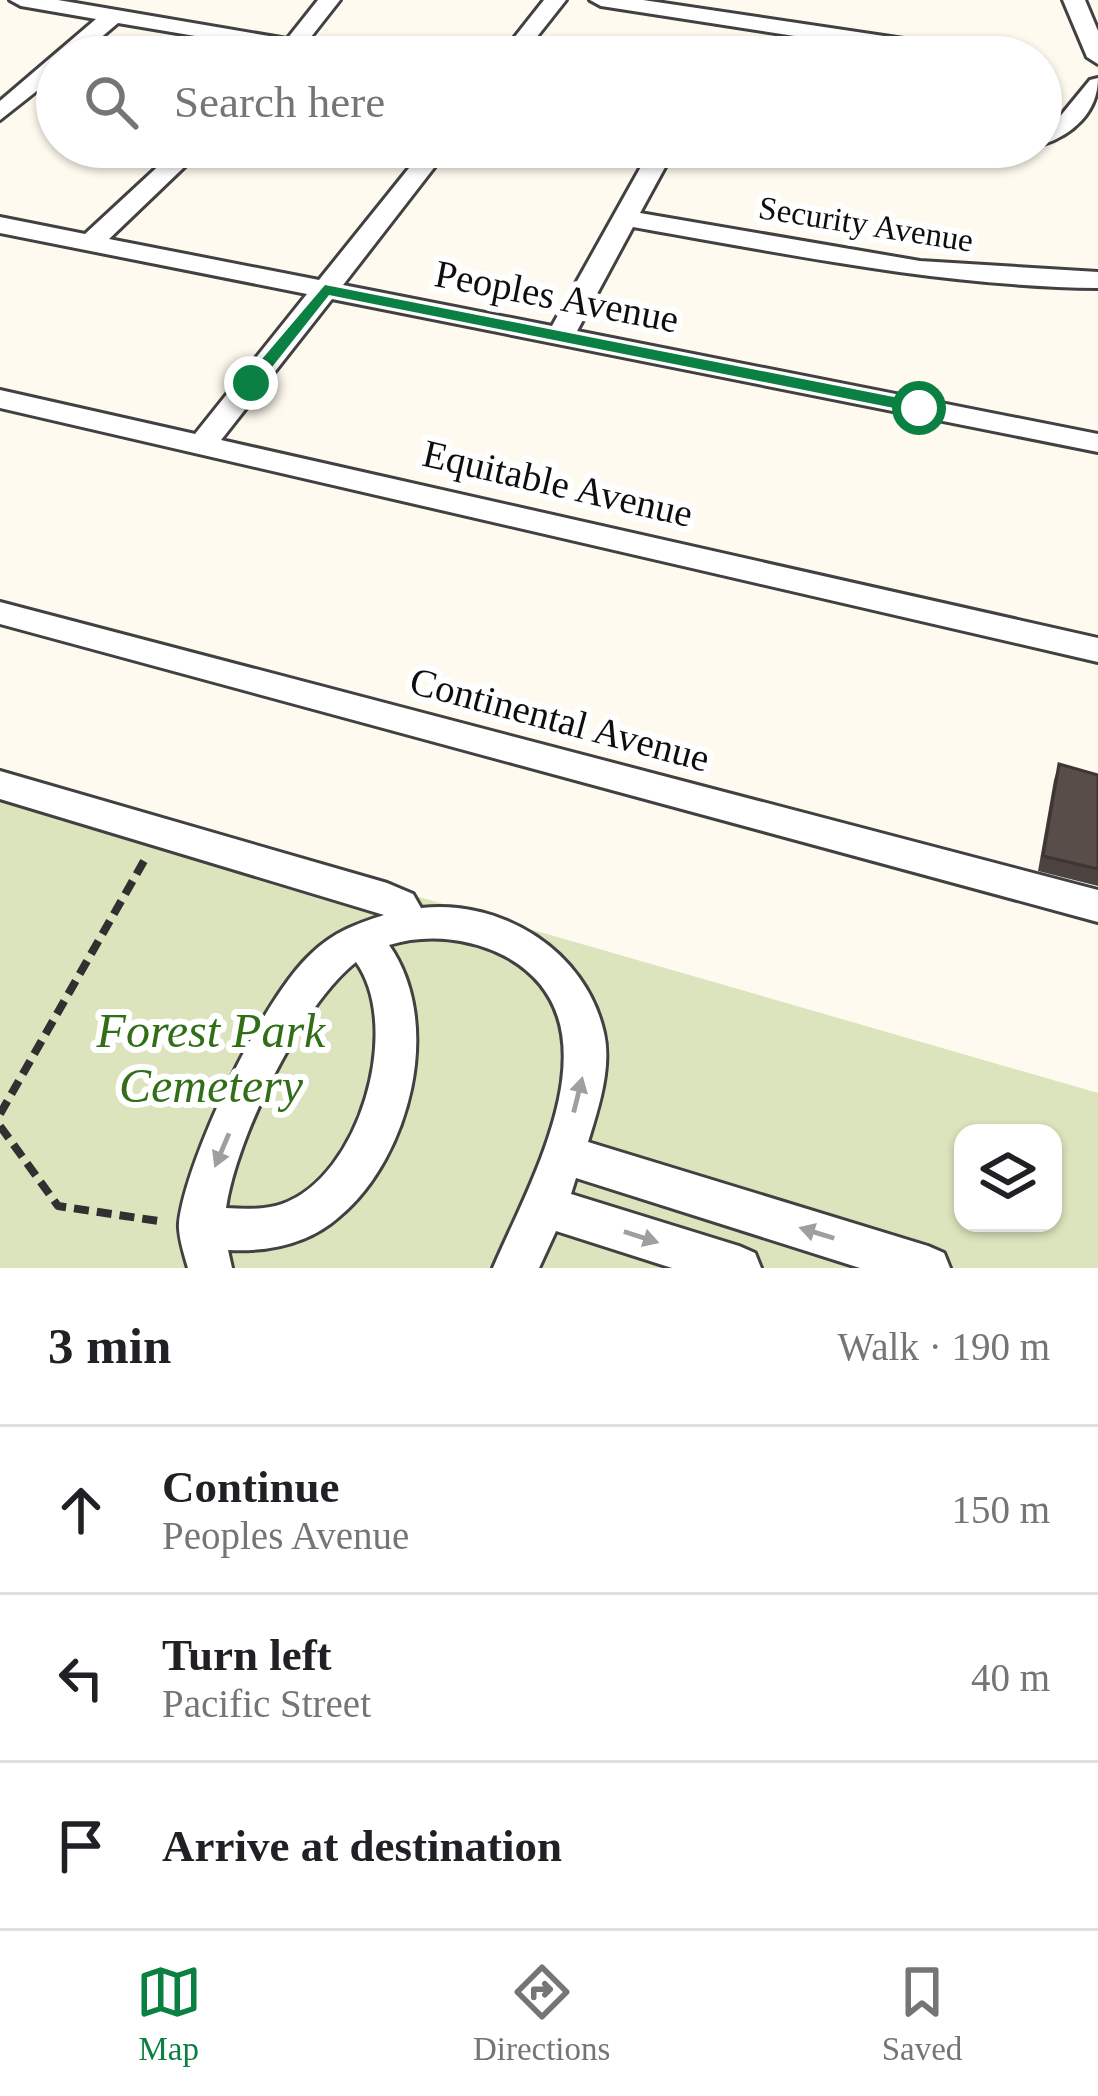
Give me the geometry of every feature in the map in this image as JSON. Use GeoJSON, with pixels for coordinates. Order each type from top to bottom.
{"type":"FeatureCollection","features":[{"type":"Feature","properties":{"kind":"street"},"geometry":{"type":"LineString","coordinates":[[0,8],[10,0]]}},
{"type":"Feature","properties":{"kind":"street"},"geometry":{"type":"LineString","coordinates":[[21,0],[210,36]]}},
{"type":"Feature","properties":{"kind":"street"},"geometry":{"type":"LineString","coordinates":[[300,36],[328,0]]}},
{"type":"Feature","properties":{"kind":"street"},"geometry":{"type":"LineString","coordinates":[[527,36],[555,0]]}},
{"type":"Feature","properties":{"kind":"street"},"geometry":{"type":"LineString","coordinates":[[601,0],[838,36]]}},
{"type":"Feature","properties":{"kind":"street"},"geometry":{"type":"LineString","coordinates":[[1074,0],[1098,57]]}},
{"type":"Feature","properties":{"kind":"street"},"geometry":{"type":"LineString","coordinates":[[89,36],[113,16]]}},
{"type":"Feature","properties":{"kind":"street"},"geometry":{"type":"LineString","coordinates":[[0,112],[36,82]]}},
{"type":"Feature","properties":{"kind":"street"},"geometry":{"type":"LineString","coordinates":[[1062,126],[1087,105],[1098,85]]}},
{"type":"Feature","properties":{"kind":"street"},"geometry":{"type":"LineString","coordinates":[[91,243],[171,168]]}},
{"type":"Feature","properties":{"kind":"street"},"geometry":{"type":"LineString","coordinates":[[202,445],[421,168]]}},
{"type":"Feature","properties":{"kind":"street"},"geometry":{"type":"LineString","coordinates":[[560,337],[652,168]]}},
{"type":"Feature","properties":{"kind":"street","name":"Security Avenue"},"geometry":{"type":"LineString","coordinates":[[625,218],[945,272],[1028,281],[1098,280]]}},
{"type":"Feature","properties":{"kind":"street","name":"Peoples Avenue"},"geometry":{"type":"LineString","coordinates":[[0,225],[1098,443]]}},
{"type":"Feature","properties":{"kind":"street","name":"Equitable Avenue"},"geometry":{"type":"LineString","coordinates":[[0,399],[1098,650]]}},
{"type":"Feature","properties":{"kind":"street","name":"Continental Avenue"},"geometry":{"type":"LineString","coordinates":[[0,614],[1098,905]]}},
{"type":"Feature","properties":{"kind":"street"},"geometry":{"type":"LineString","coordinates":[[0,785],[387,898],[400,905],[409,923]]}},
{"type":"Feature","properties":{"kind":"street"},"geometry":{"type":"LineString","coordinates":[[362,938],[386,976],[395,1015],[394,1069],[379,1120],[354,1171],[327,1200],[298,1220],[205,1248],[206,1188],[299,993],[362,938],[409,923],[458,922],[504,934],[544,960],[572,995],[586,1037],[583,1084],[562,1154],[515,1268]]}},
{"type":"Feature","properties":{"kind":"street"},"geometry":{"type":"LineString","coordinates":[[562,1154],[928,1268]]}},
{"type":"Feature","properties":{"kind":"street"},"geometry":{"type":"LineString","coordinates":[[543,1206],[739,1268]]}},
{"type":"Feature","properties":{"kind":"path"},"geometry":{"type":"LineString","coordinates":[[0,1114],[161,832]]}},
{"type":"Feature","properties":{"kind":"path"},"geometry":{"type":"LineString","coordinates":[[0,1126],[58,1206],[205,1248]]}},
{"type":"Feature","properties":{"kind":"green space","name":"Forest Park Cemetery"},"geometry":{"type":"Polygon","coordinates":[[[0,776],[1098,1093],[1098,1268],[0,1268],[0,776]]]}},
{"type":"Feature","properties":{"kind":"building"},"geometry":{"type":"Polygon","coordinates":[[[1059,764],[1098,775],[1098,869],[1043,856],[1059,764]]]}},
{"type":"Feature","properties":{"kind":"route"},"geometry":{"type":"LineString","coordinates":[[251,383],[325,290],[919,408]]}}]}
